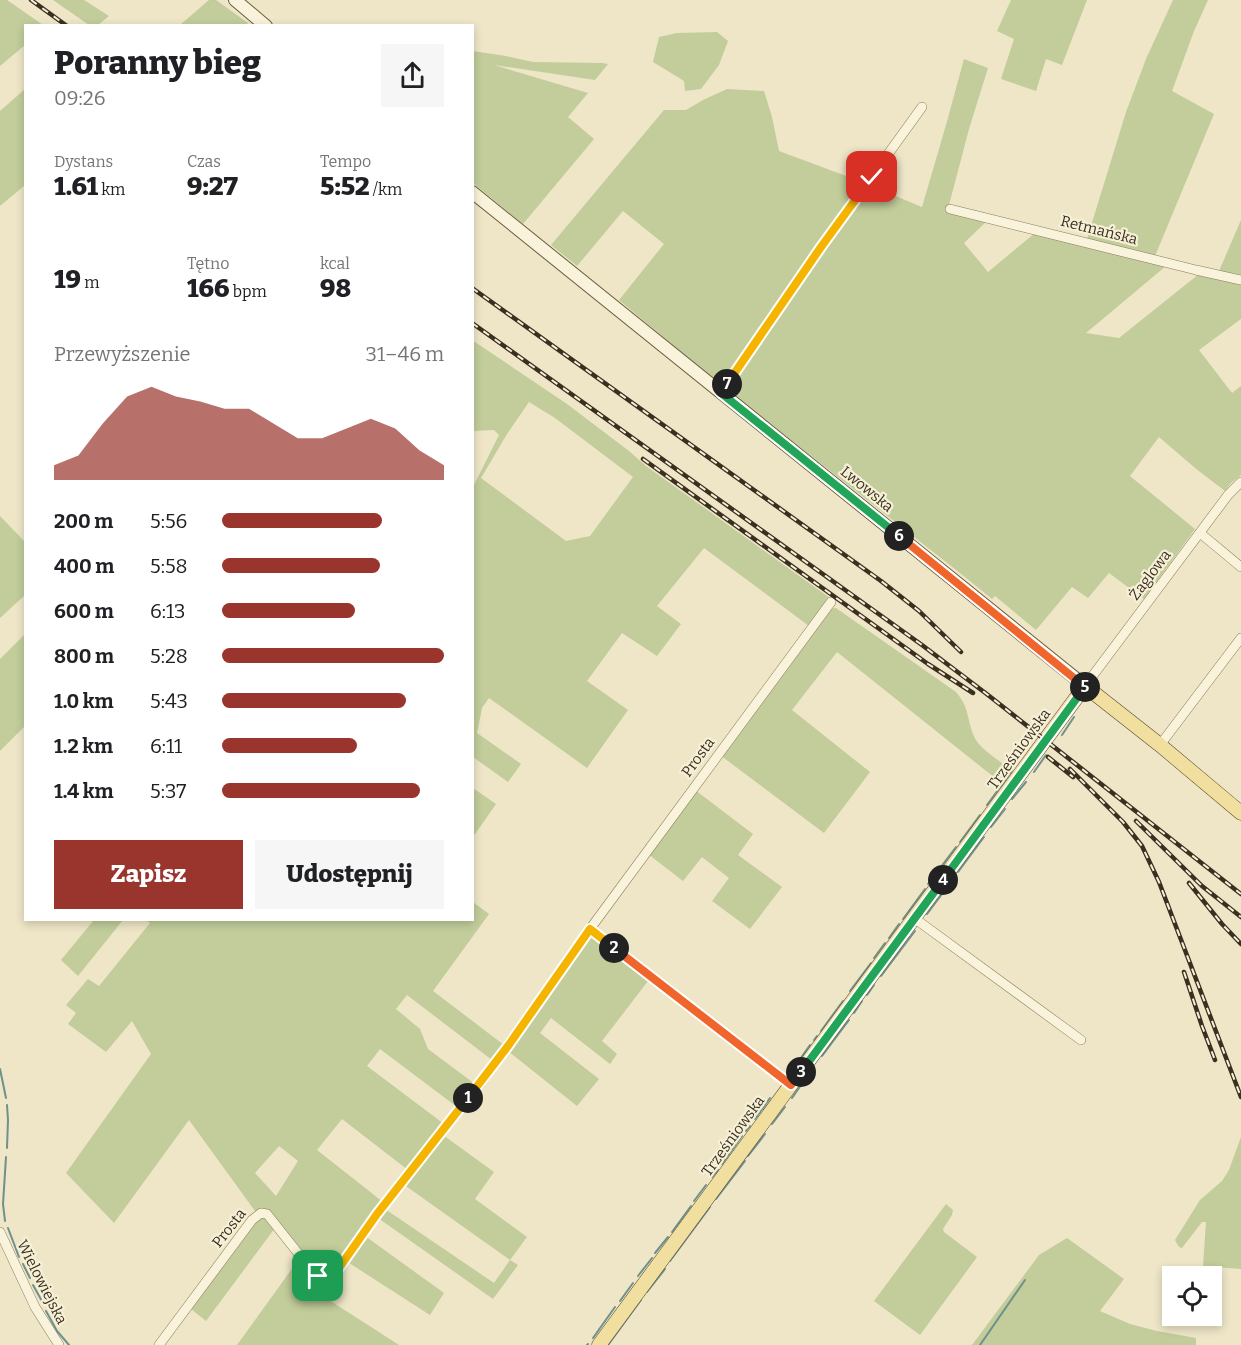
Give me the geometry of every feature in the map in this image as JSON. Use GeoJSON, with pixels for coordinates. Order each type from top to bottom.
{"type":"FeatureCollection","features":[{"type":"Feature","properties":{"kind":"main road"},"geometry":{"type":"LineString","coordinates":[[235,0],[264,24]]}},
{"type":"Feature","properties":{"kind":"main road","name":"Lwowska"},"geometry":{"type":"LineString","coordinates":[[474,194],[1241,813]]}},
{"type":"Feature","properties":{"kind":"main road","name":"Trześniowska"},"geometry":{"type":"LineString","coordinates":[[598,1345],[1085,686]]}},
{"type":"Feature","properties":{"kind":"street"},"geometry":{"type":"LineString","coordinates":[[721,393],[821,247],[922,107]]}},
{"type":"Feature","properties":{"kind":"street","name":"Retmańska"},"geometry":{"type":"LineString","coordinates":[[950,209],[1241,280]]}},
{"type":"Feature","properties":{"kind":"street","name":"Żaglowa"},"geometry":{"type":"LineString","coordinates":[[1085,686],[1228,495],[1241,482]]}},
{"type":"Feature","properties":{"kind":"street"},"geometry":{"type":"LineString","coordinates":[[1200,533],[1241,567]]}},
{"type":"Feature","properties":{"kind":"street","name":"Prosta"},"geometry":{"type":"LineString","coordinates":[[159,1345],[252,1220],[261,1213],[270,1217],[318,1276],[327,1279],[334,1275],[377,1214],[494,1065],[590,929],[831,602]]}},
{"type":"Feature","properties":{"kind":"street"},"geometry":{"type":"LineString","coordinates":[[1160,746],[1241,638]]}},
{"type":"Feature","properties":{"kind":"street"},"geometry":{"type":"LineString","coordinates":[[914,918],[1081,1040]]}},
{"type":"Feature","properties":{"kind":"street"},"geometry":{"type":"LineString","coordinates":[[590,929],[791,1085]]}},
{"type":"Feature","properties":{"kind":"street","name":"Wielowiejska"},"geometry":{"type":"LineString","coordinates":[[0,1232],[35,1307],[59,1345]]}},
{"type":"Feature","properties":{"kind":"green space"},"geometry":{"type":"Polygon","coordinates":[[[0,0],[7,0],[42,24],[24,24],[24,46],[0,66],[0,0]]]}},
{"type":"Feature","properties":{"kind":"green space"},"geometry":{"type":"Polygon","coordinates":[[[53,0],[84,0],[109,16],[99,24],[88,24],[53,0]]]}},
{"type":"Feature","properties":{"kind":"green space"},"geometry":{"type":"Polygon","coordinates":[[[209,0],[216,0],[248,23],[247,24],[181,24],[209,0]]]}},
{"type":"Feature","properties":{"kind":"green space"},"geometry":{"type":"Polygon","coordinates":[[[1011,0],[1087,0],[1062,65],[1046,59],[1036,91],[1001,79],[1014,39],[997,31],[1011,0]]]}},
{"type":"Feature","properties":{"kind":"green space"},"geometry":{"type":"Polygon","coordinates":[[[1173,0],[1208,0],[1172,91],[1214,114],[1155,256],[1087,239],[1126,112],[1146,59],[1173,0]]]}},
{"type":"Feature","properties":{"kind":"green space"},"geometry":{"type":"Polygon","coordinates":[[[717,32],[728,41],[719,65],[701,89],[685,91],[684,81],[653,62],[659,37],[677,33],[717,32]]]}},
{"type":"Feature","properties":{"kind":"green space"},"geometry":{"type":"Polygon","coordinates":[[[474,51],[533,62],[608,64],[595,80],[494,65],[588,93],[568,117],[594,139],[523,224],[474,184],[474,51]]]}},
{"type":"Feature","properties":{"kind":"green space"},"geometry":{"type":"Polygon","coordinates":[[[964,59],[988,68],[949,205],[987,221],[964,243],[988,272],[1035,233],[1166,266],[1086,333],[1119,338],[1199,274],[1241,284],[1241,319],[1199,350],[1232,393],[1241,386],[1241,475],[1225,491],[1159,437],[1130,476],[1195,529],[1144,599],[1109,573],[1088,598],[1072,587],[1036,630],[995,596],[992,599],[726,389],[869,185],[922,207],[964,59]]]}},
{"type":"Feature","properties":{"kind":"green space"},"geometry":{"type":"Polygon","coordinates":[[[727,89],[764,91],[779,151],[865,183],[723,387],[619,300],[664,244],[623,211],[577,266],[551,245],[664,110],[686,110],[727,89]]]}},
{"type":"Feature","properties":{"kind":"green space"},"geometry":{"type":"Polygon","coordinates":[[[24,90],[24,186],[0,206],[0,111],[24,90]]]}},
{"type":"Feature","properties":{"kind":"green space"},"geometry":{"type":"Polygon","coordinates":[[[1241,220],[1241,275],[1219,271],[1241,220]]]}},
{"type":"Feature","properties":{"kind":"green space"},"geometry":{"type":"Polygon","coordinates":[[[474,341],[567,404],[646,466],[830,598],[809,626],[704,548],[657,606],[681,624],[657,656],[622,633],[587,681],[628,710],[587,768],[489,698],[482,708],[477,733],[521,764],[508,782],[474,758],[474,485],[499,435],[494,430],[474,431],[474,341]],[[529,402],[481,478],[566,541],[590,536],[633,477],[555,418],[529,402]]]}},
{"type":"Feature","properties":{"kind":"green space"},"geometry":{"type":"Polygon","coordinates":[[[0,516],[24,541],[24,596],[0,618],[0,516]]]}},
{"type":"Feature","properties":{"kind":"green space"},"geometry":{"type":"Polygon","coordinates":[[[836,608],[956,692],[964,704],[976,740],[1008,768],[1000,782],[837,652],[792,710],[870,772],[824,833],[720,755],[829,609],[836,608]]]}},
{"type":"Feature","properties":{"kind":"green space"},"geometry":{"type":"Polygon","coordinates":[[[24,635],[24,727],[0,751],[0,659],[24,635]]]}},
{"type":"Feature","properties":{"kind":"green space"},"geometry":{"type":"Polygon","coordinates":[[[474,789],[496,804],[474,836],[474,789]]]}},
{"type":"Feature","properties":{"kind":"green space"},"geometry":{"type":"Polygon","coordinates":[[[695,790],[753,834],[738,855],[782,887],[750,929],[712,901],[729,878],[702,857],[683,881],[648,854],[695,790]]]}},
{"type":"Feature","properties":{"kind":"green space"},"geometry":{"type":"Polygon","coordinates":[[[474,903],[489,914],[433,991],[504,1045],[492,1060],[407,995],[396,1009],[420,1029],[428,1049],[475,1084],[457,1107],[380,1049],[367,1066],[444,1124],[408,1170],[342,1119],[317,1150],[383,1202],[331,1275],[318,1273],[268,1210],[255,1211],[189,1120],[114,1223],[66,1173],[151,1054],[132,1021],[106,1052],[68,1024],[76,1013],[66,1005],[88,979],[99,986],[150,923],[147,921],[474,921],[474,903]],[[279,1146],[255,1173],[276,1196],[298,1161],[279,1146]]]}},
{"type":"Feature","properties":{"kind":"green space"},"geometry":{"type":"Polygon","coordinates":[[[93,921],[122,921],[78,976],[61,960],[93,921]]]}},
{"type":"Feature","properties":{"kind":"green space"},"geometry":{"type":"Polygon","coordinates":[[[588,937],[595,938],[648,981],[602,1041],[617,1054],[610,1064],[551,1018],[540,1033],[599,1079],[577,1106],[508,1051],[588,937]]]}},
{"type":"Feature","properties":{"kind":"green space"},"geometry":{"type":"Polygon","coordinates":[[[443,1135],[494,1172],[475,1199],[527,1237],[510,1260],[403,1184],[443,1135]]]}},
{"type":"Feature","properties":{"kind":"green space"},"geometry":{"type":"Polygon","coordinates":[[[1241,1137],[1241,1269],[1203,1266],[1206,1222],[1202,1222],[1182,1248],[1175,1240],[1200,1200],[1222,1181],[1229,1170],[1241,1137]]]}},
{"type":"Feature","properties":{"kind":"green space"},"geometry":{"type":"Polygon","coordinates":[[[946,1204],[953,1210],[943,1229],[944,1232],[977,1257],[920,1335],[874,1301],[946,1204]]]}},
{"type":"Feature","properties":{"kind":"green space"},"geometry":{"type":"Polygon","coordinates":[[[385,1209],[494,1283],[510,1260],[518,1265],[493,1299],[378,1218],[385,1209]]]}},
{"type":"Feature","properties":{"kind":"green space"},"geometry":{"type":"Polygon","coordinates":[[[261,1217],[267,1217],[275,1228],[206,1321],[191,1309],[254,1222],[261,1217]]]}},
{"type":"Feature","properties":{"kind":"green space"},"geometry":{"type":"Polygon","coordinates":[[[365,1236],[444,1293],[430,1315],[346,1261],[365,1236]]]}},
{"type":"Feature","properties":{"kind":"green space"},"geometry":{"type":"Polygon","coordinates":[[[1067,1238],[1124,1279],[1100,1311],[1130,1324],[1196,1338],[1196,1345],[972,1345],[1039,1255],[1067,1238]]]}},
{"type":"Feature","properties":{"kind":"green space"},"geometry":{"type":"Polygon","coordinates":[[[299,1259],[306,1270],[334,1277],[326,1298],[399,1345],[237,1345],[299,1259]]]}},
{"type":"Feature","properties":{"kind":"waterway"},"geometry":{"type":"LineString","coordinates":[[1062,735],[1074,717]]}},
{"type":"Feature","properties":{"kind":"waterway"},"geometry":{"type":"LineString","coordinates":[[1034,772],[1046,755]]}},
{"type":"Feature","properties":{"kind":"waterway"},"geometry":{"type":"LineString","coordinates":[[987,805],[1012,771]]}},
{"type":"Feature","properties":{"kind":"waterway"},"geometry":{"type":"LineString","coordinates":[[1012,799],[1026,782]]}},
{"type":"Feature","properties":{"kind":"waterway"},"geometry":{"type":"LineString","coordinates":[[991,827],[1005,809]]}},
{"type":"Feature","properties":{"kind":"waterway"},"geometry":{"type":"LineString","coordinates":[[960,842],[980,815]]}},
{"type":"Feature","properties":{"kind":"waterway"},"geometry":{"type":"LineString","coordinates":[[958,872],[984,837]]}},
{"type":"Feature","properties":{"kind":"waterway"},"geometry":{"type":"LineString","coordinates":[[928,884],[956,847]]}},
{"type":"Feature","properties":{"kind":"waterway"},"geometry":{"type":"LineString","coordinates":[[927,914],[951,882]]}},
{"type":"Feature","properties":{"kind":"waterway"},"geometry":{"type":"LineString","coordinates":[[903,919],[925,889]]}},
{"type":"Feature","properties":{"kind":"waterway"},"geometry":{"type":"LineString","coordinates":[[889,938],[899,924]]}},
{"type":"Feature","properties":{"kind":"waterway"},"geometry":{"type":"LineString","coordinates":[[881,976],[915,931]]}},
{"type":"Feature","properties":{"kind":"waterway"},"geometry":{"type":"LineString","coordinates":[[874,958],[885,943]]}},
{"type":"Feature","properties":{"kind":"waterway"},"geometry":{"type":"LineString","coordinates":[[850,991],[871,963]]}},
{"type":"Feature","properties":{"kind":"waterway"},"geometry":{"type":"LineString","coordinates":[[867,995],[874,985]]}},
{"type":"Feature","properties":{"kind":"waterway"},"geometry":{"type":"LineString","coordinates":[[821,1031],[843,1001]]}},
{"type":"Feature","properties":{"kind":"waterway"},"geometry":{"type":"LineString","coordinates":[[854,1013],[862,1001]]}},
{"type":"Feature","properties":{"kind":"waterway"},"geometry":{"type":"LineString","coordinates":[[822,1056],[849,1020]]}},
{"type":"Feature","properties":{"kind":"waterway"},"geometry":{"type":"LineString","coordinates":[[814,1040],[817,1036]]}},
{"type":"Feature","properties":{"kind":"waterway"},"geometry":{"type":"LineString","coordinates":[[788,1076],[810,1045]]}},
{"type":"Feature","properties":{"kind":"waterway"},"geometry":{"type":"LineString","coordinates":[[792,1098],[813,1068]]}},
{"type":"Feature","properties":{"kind":"waterway"},"geometry":{"type":"LineString","coordinates":[[0,1069],[6,1098]]}},
{"type":"Feature","properties":{"kind":"waterway"},"geometry":{"type":"LineString","coordinates":[[755,1119],[770,1098]]}},
{"type":"Feature","properties":{"kind":"waterway"},"geometry":{"type":"LineString","coordinates":[[7,1105],[7,1148]]}},
{"type":"Feature","properties":{"kind":"waterway"},"geometry":{"type":"LineString","coordinates":[[772,1124],[785,1107]]}},
{"type":"Feature","properties":{"kind":"waterway"},"geometry":{"type":"LineString","coordinates":[[746,1131],[750,1126]]}},
{"type":"Feature","properties":{"kind":"waterway"},"geometry":{"type":"LineString","coordinates":[[748,1156],[765,1134]]}},
{"type":"Feature","properties":{"kind":"waterway"},"geometry":{"type":"LineString","coordinates":[[722,1164],[742,1136]]}},
{"type":"Feature","properties":{"kind":"waterway"},"geometry":{"type":"LineString","coordinates":[[5,1221],[3,1204],[6,1157]]}},
{"type":"Feature","properties":{"kind":"waterway"},"geometry":{"type":"LineString","coordinates":[[716,1199],[745,1161]]}},
{"type":"Feature","properties":{"kind":"waterway"},"geometry":{"type":"LineString","coordinates":[[712,1177],[718,1170]]}},
{"type":"Feature","properties":{"kind":"waterway"},"geometry":{"type":"LineString","coordinates":[[694,1201],[706,1185]]}},
{"type":"Feature","properties":{"kind":"waterway"},"geometry":{"type":"LineString","coordinates":[[672,1232],[691,1206]]}},
{"type":"Feature","properties":{"kind":"waterway"},"geometry":{"type":"LineString","coordinates":[[670,1261],[710,1207]]}},
{"type":"Feature","properties":{"kind":"waterway"},"geometry":{"type":"LineString","coordinates":[[8,1228],[19,1257]]}},
{"type":"Feature","properties":{"kind":"waterway"},"geometry":{"type":"LineString","coordinates":[[655,1253],[668,1237]]}},
{"type":"Feature","properties":{"kind":"waterway"},"geometry":{"type":"LineString","coordinates":[[638,1276],[652,1258]]}},
{"type":"Feature","properties":{"kind":"waterway"},"geometry":{"type":"LineString","coordinates":[[23,1264],[30,1278]]}},
{"type":"Feature","properties":{"kind":"waterway"},"geometry":{"type":"LineString","coordinates":[[647,1292],[665,1269]]}},
{"type":"Feature","properties":{"kind":"waterway"},"geometry":{"type":"LineString","coordinates":[[980,1345],[1025,1280]]}},
{"type":"Feature","properties":{"kind":"waterway"},"geometry":{"type":"LineString","coordinates":[[620,1301],[633,1283]]}},
{"type":"Feature","properties":{"kind":"waterway"},"geometry":{"type":"LineString","coordinates":[[33,1285],[43,1303]]}},
{"type":"Feature","properties":{"kind":"waterway"},"geometry":{"type":"LineString","coordinates":[[608,1345],[641,1300]]}},
{"type":"Feature","properties":{"kind":"waterway"},"geometry":{"type":"LineString","coordinates":[[593,1338],[615,1307]]}},
{"type":"Feature","properties":{"kind":"waterway"},"geometry":{"type":"LineString","coordinates":[[46,1311],[57,1331],[69,1345]]}},
{"type":"Feature","properties":{"kind":"railway"},"geometry":{"type":"LineString","coordinates":[[31,0],[64,24]]}},
{"type":"Feature","properties":{"kind":"railway"},"geometry":{"type":"LineString","coordinates":[[474,289],[881,581],[919,611],[961,652]]}},
{"type":"Feature","properties":{"kind":"railway"},"geometry":{"type":"LineString","coordinates":[[474,324],[922,645],[1241,894]]}},
{"type":"Feature","properties":{"kind":"railway"},"geometry":{"type":"LineString","coordinates":[[643,459],[928,664],[973,693]]}},
{"type":"Feature","properties":{"kind":"railway"},"geometry":{"type":"LineString","coordinates":[[1048,757],[1073,777]]}},
{"type":"Feature","properties":{"kind":"railway"},"geometry":{"type":"LineString","coordinates":[[1070,769],[1123,822],[1142,846],[1159,882],[1241,1097]]}},
{"type":"Feature","properties":{"kind":"railway"},"geometry":{"type":"LineString","coordinates":[[1136,821],[1202,886],[1241,917]]}},
{"type":"Feature","properties":{"kind":"railway"},"geometry":{"type":"LineString","coordinates":[[1189,883],[1241,944]]}},
{"type":"Feature","properties":{"kind":"railway"},"geometry":{"type":"LineString","coordinates":[[1184,972],[1215,1060]]}},
{"type":"Feature","properties":{"kind":"route"},"geometry":{"type":"LineString","coordinates":[[318,1276],[327,1279],[334,1275],[377,1214],[508,1046],[590,929],[791,1085],[1085,686],[721,393],[872,177]]}}]}
